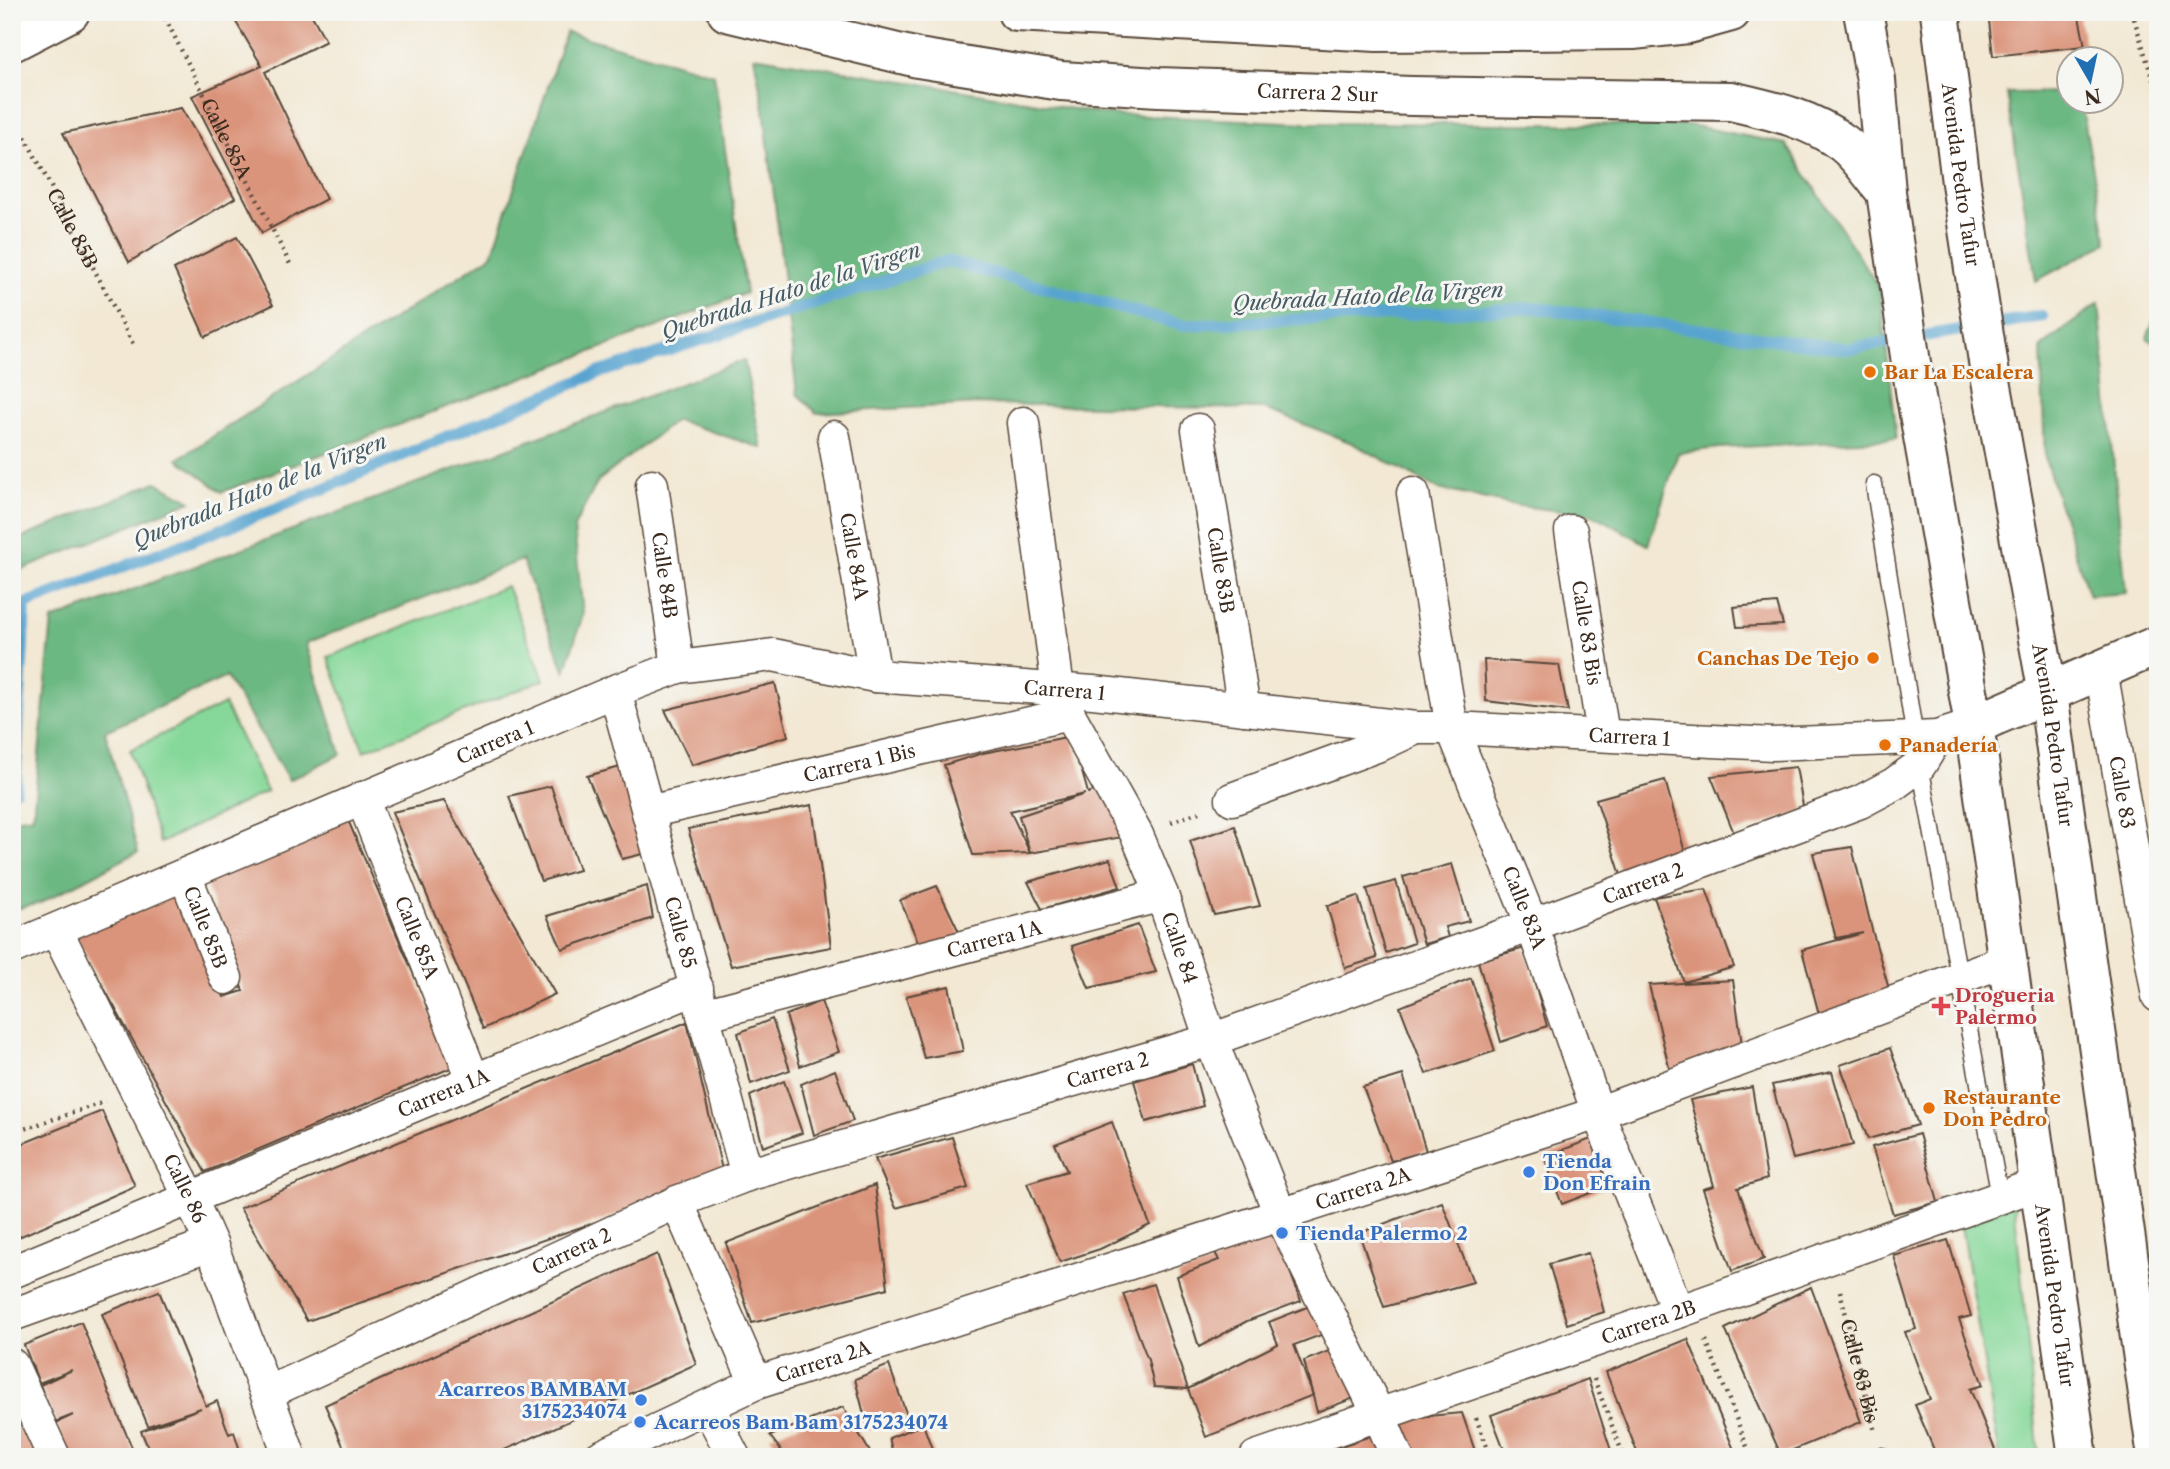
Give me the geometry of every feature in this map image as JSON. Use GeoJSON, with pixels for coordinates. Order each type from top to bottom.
{"type":"FeatureCollection","features":[{"type":"Feature","properties":{"kind":"main road"},"geometry":{"type":"LineString","coordinates":[[12,42],[71,12]]}},
{"type":"Feature","properties":{"kind":"main road","name":"Carrera 2 Sur"},"geometry":{"type":"LineString","coordinates":[[727,12],[918,58],[1061,81],[1158,88],[1412,96],[1731,101],[1776,111],[1813,125],[1844,144],[1886,192]]}},
{"type":"Feature","properties":{"kind":"main road"},"geometry":{"type":"LineString","coordinates":[[1017,12],[1390,32],[1633,30],[1688,24],[1731,12]]}},
{"type":"Feature","properties":{"kind":"main road","name":"Avenida Pedro Tafur"},"geometry":{"type":"LineString","coordinates":[[1863,12],[1875,80],[1886,192],[1916,397],[1974,725],[2078,1457]]}},
{"type":"Feature","properties":{"kind":"main road","name":"Avenida Pedro Tafur"},"geometry":{"type":"LineString","coordinates":[[1940,12],[1961,183],[1991,381],[2048,694],[2157,1457]]}},
{"type":"Feature","properties":{"kind":"main road","name":"Carrera 1"},"geometry":{"type":"LineString","coordinates":[[1974,725],[2158,645]]}},
{"type":"Feature","properties":{"kind":"street","name":"Calle 84"},"geometry":{"type":"LineString","coordinates":[[1023,423],[1064,701],[1137,835],[1162,895],[1211,1040],[1280,1214],[1397,1457]]}},
{"type":"Feature","properties":{"kind":"street","name":"Calle 83B"},"geometry":{"type":"LineString","coordinates":[[1198,430],[1244,709]]}},
{"type":"Feature","properties":{"kind":"street","name":"Calle 84A"},"geometry":{"type":"LineString","coordinates":[[834,437],[875,676]]}},
{"type":"Feature","properties":{"kind":"street","name":"Calle 84B"},"geometry":{"type":"LineString","coordinates":[[652,485],[678,667]]}},
{"type":"Feature","properties":{"kind":"street","name":"Calle 83A"},"geometry":{"type":"LineString","coordinates":[[1413,493],[1452,728],[1532,925],[1598,1113],[1678,1312]]}},
{"type":"Feature","properties":{"kind":"street","name":"Calle 83 Bis"},"geometry":{"type":"LineString","coordinates":[[1571,531],[1603,734]]}},
{"type":"Feature","properties":{"kind":"street","name":"Carrera 1"},"geometry":{"type":"LineString","coordinates":[[12,948],[615,691],[678,667],[773,655],[875,676],[1064,701],[1244,709],[1416,728],[1603,734],[1773,744],[1924,747],[1974,725]]}},
{"type":"Feature","properties":{"kind":"street","name":"Calle 83"},"geometry":{"type":"LineString","coordinates":[[2101,670],[2158,996]]}},
{"type":"Feature","properties":{"kind":"street","name":"Calle 85"},"geometry":{"type":"LineString","coordinates":[[615,691],[747,1175]]}},
{"type":"Feature","properties":{"kind":"street","name":"Carrera 1 Bis"},"geometry":{"type":"LineString","coordinates":[[648,812],[1064,701]]}},
{"type":"Feature","properties":{"kind":"street"},"geometry":{"type":"LineString","coordinates":[[1232,799],[1382,744],[1416,728]]}},
{"type":"Feature","properties":{"kind":"street","name":"Carrera 2"},"geometry":{"type":"LineString","coordinates":[[267,1393],[677,1202],[747,1175],[1211,1040],[1532,925],[1860,802],[1894,783],[1924,747]]}},
{"type":"Feature","properties":{"kind":"street","name":"Calle 85A"},"geometry":{"type":"LineString","coordinates":[[362,798],[473,1079]]}},
{"type":"Feature","properties":{"kind":"street","name":"Calle 85B"},"geometry":{"type":"LineString","coordinates":[[185,874],[226,978]]}},
{"type":"Feature","properties":{"kind":"street","name":"Carrera 1A"},"geometry":{"type":"LineString","coordinates":[[191,1199],[473,1079],[700,1001],[1162,895]]}},
{"type":"Feature","properties":{"kind":"street","name":"Calle 86"},"geometry":{"type":"LineString","coordinates":[[56,930],[211,1244],[290,1457]]}},
{"type":"Feature","properties":{"kind":"street","name":"Carrera 2A"},"geometry":{"type":"LineString","coordinates":[[600,1457],[756,1383],[1598,1113],[2007,960]]}},
{"type":"Feature","properties":{"kind":"street","name":"Carrera 2B"},"geometry":{"type":"LineString","coordinates":[[1256,1457],[1678,1312],[2038,1184]]}},
{"type":"Feature","properties":{"kind":"street"},"geometry":{"type":"LineString","coordinates":[[12,1272],[191,1199]]}},
{"type":"Feature","properties":{"kind":"street"},"geometry":{"type":"LineString","coordinates":[[677,1202],[756,1383]]}},
{"type":"Feature","properties":{"kind":"street"},"geometry":{"type":"LineString","coordinates":[[12,1315],[211,1244]]}},
{"type":"Feature","properties":{"kind":"street"},"geometry":{"type":"LineString","coordinates":[[12,1365],[54,1457]]}},
{"type":"Feature","properties":{"kind":"street"},"geometry":{"type":"LineString","coordinates":[[708,1407],[734,1457]]}},
{"type":"Feature","properties":{"kind":"lane"},"geometry":{"type":"LineString","coordinates":[[1874,484],[1924,747],[1960,978],[2000,1196]]}},
{"type":"Feature","properties":{"kind":"path","name":"Calle 85A"},"geometry":{"type":"LineString","coordinates":[[162,12],[290,264]]}},
{"type":"Feature","properties":{"kind":"path"},"geometry":{"type":"LineString","coordinates":[[2132,12],[2158,96]]}},
{"type":"Feature","properties":{"kind":"path","name":"Calle 85B"},"geometry":{"type":"LineString","coordinates":[[12,113],[133,344]]}},
{"type":"Feature","properties":{"kind":"path"},"geometry":{"type":"LineString","coordinates":[[1137,835],[1232,799]]}},
{"type":"Feature","properties":{"kind":"path"},"geometry":{"type":"LineString","coordinates":[[12,1133],[135,1092]]}},
{"type":"Feature","properties":{"kind":"path","name":"Calle 83 Bis"},"geometry":{"type":"LineString","coordinates":[[1838,1284],[1881,1457]]}},
{"type":"Feature","properties":{"kind":"path"},"geometry":{"type":"LineString","coordinates":[[1703,1332],[1751,1457]]}},
{"type":"Feature","properties":{"kind":"path"},"geometry":{"type":"LineString","coordinates":[[1591,1370],[1624,1457]]}},
{"type":"Feature","properties":{"kind":"path"},"geometry":{"type":"LineString","coordinates":[[1472,1408],[1491,1457]]}},
{"type":"Feature","properties":{"kind":"green space"},"geometry":{"type":"Polygon","coordinates":[[[566,32],[714,74],[746,293],[222,492],[178,459],[492,255],[566,32]]]}},
{"type":"Feature","properties":{"kind":"green space"},"geometry":{"type":"Polygon","coordinates":[[[754,56],[1103,114],[1309,123],[1689,125],[1786,144],[1880,289],[1896,439],[1719,448],[1678,453],[1648,545],[1594,515],[1520,506],[1438,489],[1352,443],[1265,409],[979,404],[817,413],[797,394],[764,109],[754,56]]]}},
{"type":"Feature","properties":{"kind":"green space"},"geometry":{"type":"Polygon","coordinates":[[[2054,92],[2054,116],[2083,116],[2106,243],[2036,281],[2007,93],[2054,92]]]}},
{"type":"Feature","properties":{"kind":"green space"},"geometry":{"type":"Polygon","coordinates":[[[2099,303],[2126,593],[2089,596],[2045,459],[2041,347],[2099,303]]]}},
{"type":"Feature","properties":{"kind":"green space"},"geometry":{"type":"Polygon","coordinates":[[[2158,308],[2158,347],[2147,338],[2158,308]]]}},
{"type":"Feature","properties":{"kind":"green space"},"geometry":{"type":"Polygon","coordinates":[[[744,360],[762,448],[676,420],[598,481],[574,527],[583,614],[565,672],[522,560],[306,643],[341,754],[289,780],[226,677],[105,731],[138,852],[40,903],[12,910],[12,819],[33,816],[52,620],[744,360]]]}},
{"type":"Feature","properties":{"kind":"green space"},"geometry":{"type":"Polygon","coordinates":[[[156,482],[191,501],[12,574],[12,542],[156,482]]]}},
{"type":"Feature","properties":{"kind":"green space"},"geometry":{"type":"Polygon","coordinates":[[[507,586],[544,680],[364,751],[328,657],[507,586]]]}},
{"type":"Feature","properties":{"kind":"green space"},"geometry":{"type":"Polygon","coordinates":[[[224,704],[267,791],[160,843],[130,750],[224,704]]]}},
{"type":"Feature","properties":{"kind":"green space"},"geometry":{"type":"Polygon","coordinates":[[[2014,1202],[2039,1457],[2000,1457],[1961,1226],[2014,1202]]]}},
{"type":"Feature","properties":{"kind":"building"},"geometry":{"type":"Polygon","coordinates":[[[230,12],[310,12],[326,41],[265,72],[326,199],[262,233],[192,96],[262,66],[230,12]]]}},
{"type":"Feature","properties":{"kind":"building"},"geometry":{"type":"Polygon","coordinates":[[[1988,12],[2078,12],[2085,46],[2054,46],[2054,49],[1993,56],[1988,12]]]}},
{"type":"Feature","properties":{"kind":"building"},"geometry":{"type":"Polygon","coordinates":[[[181,108],[235,198],[129,262],[63,133],[181,108]]]}},
{"type":"Feature","properties":{"kind":"building"},"geometry":{"type":"Polygon","coordinates":[[[237,237],[273,305],[205,337],[174,269],[237,237]]]}},
{"type":"Feature","properties":{"kind":"building"},"geometry":{"type":"Polygon","coordinates":[[[1777,603],[1783,625],[1737,627],[1734,607],[1777,603]]]}},
{"type":"Feature","properties":{"kind":"building"},"geometry":{"type":"Polygon","coordinates":[[[1484,660],[1559,665],[1568,711],[1486,701],[1484,660]]]}},
{"type":"Feature","properties":{"kind":"building"},"geometry":{"type":"Polygon","coordinates":[[[775,683],[788,736],[692,765],[665,710],[775,683]]]}},
{"type":"Feature","properties":{"kind":"building"},"geometry":{"type":"Polygon","coordinates":[[[1072,736],[1088,793],[1108,786],[1128,836],[1030,853],[973,855],[944,765],[983,753],[1072,736]],[[1085,794],[1010,811],[1030,853],[1019,816],[1085,794]]]}},
{"type":"Feature","properties":{"kind":"building"},"geometry":{"type":"Polygon","coordinates":[[[628,765],[655,851],[622,859],[587,776],[628,765]]]}},
{"type":"Feature","properties":{"kind":"building"},"geometry":{"type":"Polygon","coordinates":[[[1796,767],[1804,811],[1734,833],[1711,776],[1796,767]]]}},
{"type":"Feature","properties":{"kind":"building"},"geometry":{"type":"Polygon","coordinates":[[[1665,780],[1686,856],[1621,875],[1596,799],[1665,780]]]}},
{"type":"Feature","properties":{"kind":"building"},"geometry":{"type":"Polygon","coordinates":[[[551,786],[579,870],[541,881],[509,796],[551,786]]]}},
{"type":"Feature","properties":{"kind":"building"},"geometry":{"type":"Polygon","coordinates":[[[444,801],[555,994],[483,1029],[392,812],[444,801]]]}},
{"type":"Feature","properties":{"kind":"building"},"geometry":{"type":"Polygon","coordinates":[[[812,805],[831,947],[731,966],[688,829],[812,805]]]}},
{"type":"Feature","properties":{"kind":"building"},"geometry":{"type":"Polygon","coordinates":[[[345,813],[453,1067],[205,1172],[75,935],[180,888],[224,997],[243,991],[204,878],[345,813]]]}},
{"type":"Feature","properties":{"kind":"building"},"geometry":{"type":"Polygon","coordinates":[[[1235,826],[1260,906],[1214,915],[1190,841],[1235,826]]]}},
{"type":"Feature","properties":{"kind":"building"},"geometry":{"type":"Polygon","coordinates":[[[1852,847],[1891,996],[1820,1018],[1802,950],[1863,933],[1836,938],[1813,853],[1852,847]]]}},
{"type":"Feature","properties":{"kind":"building"},"geometry":{"type":"Polygon","coordinates":[[[1110,859],[1120,887],[1042,909],[1028,882],[1110,859]]]}},
{"type":"Feature","properties":{"kind":"building"},"geometry":{"type":"Polygon","coordinates":[[[1452,864],[1469,921],[1445,927],[1448,937],[1424,944],[1403,877],[1452,864]]]}},
{"type":"Feature","properties":{"kind":"building"},"geometry":{"type":"Polygon","coordinates":[[[1396,881],[1414,943],[1386,953],[1367,889],[1396,881]]]}},
{"type":"Feature","properties":{"kind":"building"},"geometry":{"type":"Polygon","coordinates":[[[647,886],[653,918],[562,949],[547,916],[647,886]]]}},
{"type":"Feature","properties":{"kind":"building"},"geometry":{"type":"Polygon","coordinates":[[[937,886],[963,940],[922,951],[900,900],[937,886]]]}},
{"type":"Feature","properties":{"kind":"building"},"geometry":{"type":"Polygon","coordinates":[[[1706,889],[1734,967],[1684,982],[1654,897],[1706,889]]]}},
{"type":"Feature","properties":{"kind":"building"},"geometry":{"type":"Polygon","coordinates":[[[1358,896],[1377,958],[1345,968],[1327,906],[1358,896]]]}},
{"type":"Feature","properties":{"kind":"building"},"geometry":{"type":"Polygon","coordinates":[[[1138,925],[1156,972],[1089,988],[1072,946],[1138,925]]]}},
{"type":"Feature","properties":{"kind":"building"},"geometry":{"type":"Polygon","coordinates":[[[1525,948],[1547,1026],[1501,1042],[1478,961],[1525,948]]]}},
{"type":"Feature","properties":{"kind":"building"},"geometry":{"type":"Polygon","coordinates":[[[1471,978],[1495,1051],[1426,1074],[1400,1007],[1471,978]]]}},
{"type":"Feature","properties":{"kind":"building"},"geometry":{"type":"Polygon","coordinates":[[[1733,980],[1742,1045],[1670,1071],[1649,985],[1733,980]]]}},
{"type":"Feature","properties":{"kind":"building"},"geometry":{"type":"Polygon","coordinates":[[[949,986],[963,1051],[924,1058],[906,996],[949,986]]]}},
{"type":"Feature","properties":{"kind":"building"},"geometry":{"type":"Polygon","coordinates":[[[821,1001],[839,1052],[800,1066],[786,1015],[821,1001]]]}},
{"type":"Feature","properties":{"kind":"building"},"geometry":{"type":"Polygon","coordinates":[[[772,1019],[790,1070],[751,1084],[738,1033],[772,1019]]]}},
{"type":"Feature","properties":{"kind":"building"},"geometry":{"type":"Polygon","coordinates":[[[687,1022],[724,1178],[307,1321],[240,1208],[687,1022]]]}},
{"type":"Feature","properties":{"kind":"building"},"geometry":{"type":"Polygon","coordinates":[[[1890,1048],[1918,1125],[1868,1139],[1840,1065],[1890,1048]]]}},
{"type":"Feature","properties":{"kind":"building"},"geometry":{"type":"Polygon","coordinates":[[[1192,1064],[1203,1106],[1146,1122],[1134,1081],[1192,1064]]]}},
{"type":"Feature","properties":{"kind":"building"},"geometry":{"type":"Polygon","coordinates":[[[835,1070],[853,1121],[814,1135],[801,1084],[835,1070]]]}},
{"type":"Feature","properties":{"kind":"building"},"geometry":{"type":"Polygon","coordinates":[[[1832,1072],[1853,1145],[1793,1159],[1772,1085],[1832,1072]]]}},
{"type":"Feature","properties":{"kind":"building"},"geometry":{"type":"Polygon","coordinates":[[[1403,1075],[1426,1151],[1391,1161],[1363,1087],[1403,1075]]]}},
{"type":"Feature","properties":{"kind":"building"},"geometry":{"type":"Polygon","coordinates":[[[784,1081],[802,1133],[763,1147],[750,1096],[784,1081]]]}},
{"type":"Feature","properties":{"kind":"building"},"geometry":{"type":"Polygon","coordinates":[[[1752,1087],[1767,1179],[1738,1188],[1764,1259],[1732,1271],[1703,1189],[1714,1186],[1690,1100],[1752,1087]]]}},
{"type":"Feature","properties":{"kind":"building"},"geometry":{"type":"Polygon","coordinates":[[[102,1111],[135,1186],[12,1240],[12,1148],[102,1111]]]}},
{"type":"Feature","properties":{"kind":"building"},"geometry":{"type":"Polygon","coordinates":[[[1112,1122],[1150,1225],[1100,1249],[1060,1262],[1027,1183],[1067,1171],[1055,1144],[1112,1122]]]}},
{"type":"Feature","properties":{"kind":"building"},"geometry":{"type":"Polygon","coordinates":[[[1919,1134],[1938,1202],[1893,1214],[1872,1147],[1919,1134]]]}},
{"type":"Feature","properties":{"kind":"building"},"geometry":{"type":"Polygon","coordinates":[[[952,1137],[968,1188],[896,1208],[875,1159],[952,1137]]]}},
{"type":"Feature","properties":{"kind":"building"},"geometry":{"type":"Polygon","coordinates":[[[1591,1139],[1609,1186],[1562,1204],[1544,1157],[1591,1139]]]}},
{"type":"Feature","properties":{"kind":"building"},"geometry":{"type":"Polygon","coordinates":[[[875,1185],[888,1288],[752,1323],[726,1243],[875,1185]]]}},
{"type":"Feature","properties":{"kind":"building"},"geometry":{"type":"Polygon","coordinates":[[[1442,1202],[1473,1282],[1384,1307],[1359,1233],[1442,1202]]]}},
{"type":"Feature","properties":{"kind":"building"},"geometry":{"type":"Polygon","coordinates":[[[1271,1221],[1301,1301],[1247,1321],[1199,1347],[1177,1276],[1219,1260],[1213,1249],[1271,1221]]]}},
{"type":"Feature","properties":{"kind":"building"},"geometry":{"type":"Polygon","coordinates":[[[1948,1240],[1971,1316],[1959,1319],[1983,1385],[1970,1389],[1996,1452],[1985,1457],[1937,1457],[1915,1405],[1930,1399],[1905,1332],[1916,1329],[1894,1256],[1948,1240]]]}},
{"type":"Feature","properties":{"kind":"building"},"geometry":{"type":"Polygon","coordinates":[[[1588,1253],[1604,1312],[1567,1324],[1549,1264],[1588,1253]]]}},
{"type":"Feature","properties":{"kind":"building"},"geometry":{"type":"Polygon","coordinates":[[[657,1254],[696,1364],[489,1457],[348,1457],[325,1405],[657,1254]]]}},
{"type":"Feature","properties":{"kind":"building"},"geometry":{"type":"Polygon","coordinates":[[[1153,1284],[1188,1389],[1154,1387],[1148,1360],[1123,1294],[1153,1284]]]}},
{"type":"Feature","properties":{"kind":"building"},"geometry":{"type":"Polygon","coordinates":[[[1811,1287],[1861,1422],[1781,1455],[1725,1329],[1811,1287]]]}},
{"type":"Feature","properties":{"kind":"building"},"geometry":{"type":"Polygon","coordinates":[[[159,1291],[206,1406],[217,1401],[229,1434],[234,1432],[242,1457],[152,1457],[141,1431],[201,1408],[148,1426],[102,1314],[159,1291]]]}},
{"type":"Feature","properties":{"kind":"building"},"geometry":{"type":"Polygon","coordinates":[[[1317,1303],[1329,1332],[1294,1345],[1313,1395],[1206,1437],[1188,1389],[1278,1344],[1269,1322],[1317,1303]]]}},
{"type":"Feature","properties":{"kind":"building"},"geometry":{"type":"Polygon","coordinates":[[[81,1322],[136,1457],[69,1457],[56,1423],[73,1415],[55,1422],[40,1385],[72,1370],[39,1383],[24,1345],[81,1322]]]}},
{"type":"Feature","properties":{"kind":"building"},"geometry":{"type":"Polygon","coordinates":[[[1688,1339],[1737,1457],[1639,1457],[1606,1372],[1688,1339]]]}},
{"type":"Feature","properties":{"kind":"building"},"geometry":{"type":"Polygon","coordinates":[[[1339,1347],[1357,1397],[1317,1412],[1304,1361],[1339,1347]]]}},
{"type":"Feature","properties":{"kind":"building"},"geometry":{"type":"Polygon","coordinates":[[[889,1365],[907,1416],[868,1430],[855,1379],[889,1365]]]}},
{"type":"Feature","properties":{"kind":"building"},"geometry":{"type":"Polygon","coordinates":[[[1588,1379],[1613,1457],[1507,1457],[1491,1415],[1588,1379]]]}},
{"type":"Feature","properties":{"kind":"building"},"geometry":{"type":"Polygon","coordinates":[[[19,1401],[45,1457],[12,1457],[12,1404],[19,1401]]]}},
{"type":"Feature","properties":{"kind":"building"},"geometry":{"type":"Polygon","coordinates":[[[843,1407],[873,1457],[786,1457],[770,1436],[843,1407]]]}},
{"type":"Feature","properties":{"kind":"building"},"geometry":{"type":"Polygon","coordinates":[[[1462,1413],[1477,1457],[1409,1457],[1394,1419],[1462,1413]]]}},
{"type":"Feature","properties":{"kind":"building"},"geometry":{"type":"Polygon","coordinates":[[[923,1424],[935,1457],[894,1457],[889,1438],[923,1424]]]}},
{"type":"Feature","properties":{"kind":"building"},"geometry":{"type":"Polygon","coordinates":[[[1382,1432],[1389,1457],[1312,1457],[1312,1456],[1382,1432]]]}},
{"type":"Feature","properties":{"kind":"waterway","name":"Quebrada Hato de la Virgen"},"geometry":{"type":"LineString","coordinates":[[12,791],[15,790],[25,604],[280,507],[598,373],[947,261],[1183,325],[1536,308],[1847,349],[2042,316]]}},
{"type":"Feature","properties":{"kind":"place","name":"Bar La Escalera"},"geometry":{"type":"Point","coordinates":[1870,372]}},
{"type":"Feature","properties":{"kind":"place","name":"Canchas De Tejo"},"geometry":{"type":"Point","coordinates":[1873,658]}},
{"type":"Feature","properties":{"kind":"place","name":"Panadería"},"geometry":{"type":"Point","coordinates":[1885,745]}},
{"type":"Feature","properties":{"kind":"place","name":"Drogueria Palermo"},"geometry":{"type":"Point","coordinates":[1941,1006]}},
{"type":"Feature","properties":{"kind":"place","name":"Restaurante Don Pedro"},"geometry":{"type":"Point","coordinates":[1929,1108]}},
{"type":"Feature","properties":{"kind":"place","name":"Tienda Don Efrain"},"geometry":{"type":"Point","coordinates":[1529,1172]}},
{"type":"Feature","properties":{"kind":"place","name":"Tienda Palermo 2"},"geometry":{"type":"Point","coordinates":[1282,1233]}},
{"type":"Feature","properties":{"kind":"place","name":"Acarreos BAMBAM 3175234074"},"geometry":{"type":"Point","coordinates":[641,1400]}},
{"type":"Feature","properties":{"kind":"place","name":"Acarreos Bam Bam 3175234074"},"geometry":{"type":"Point","coordinates":[640,1422]}}]}
